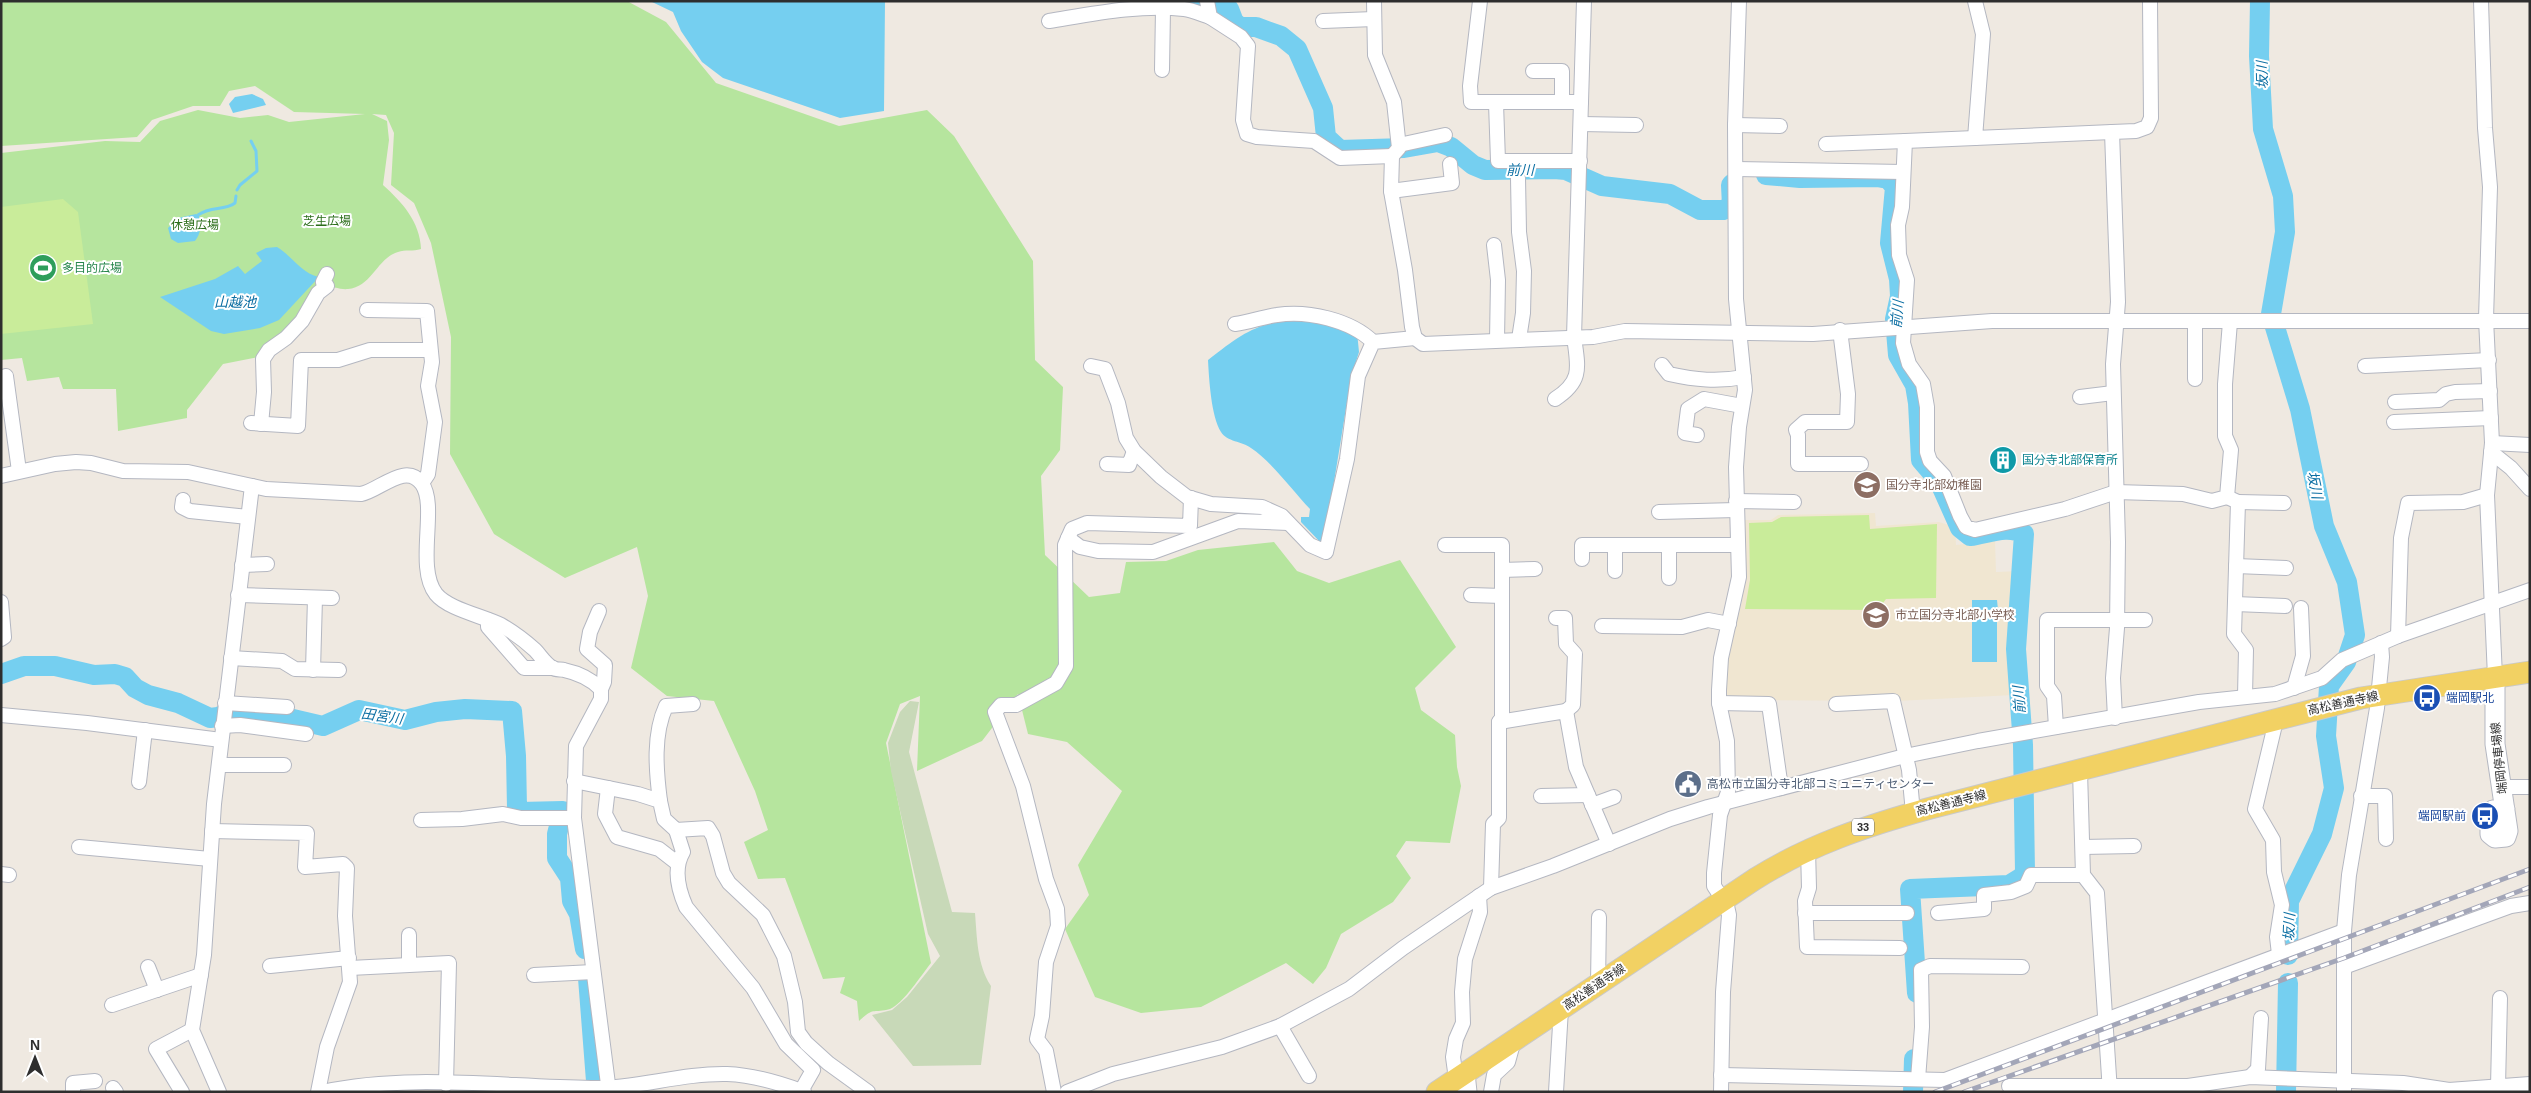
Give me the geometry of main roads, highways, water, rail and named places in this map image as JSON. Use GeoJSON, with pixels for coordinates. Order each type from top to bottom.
{"type":"FeatureCollection","features":[{"type":"Feature","properties":{"kind":"main road","name":"高松善通寺線"},"geometry":{"type":"LineString","coordinates":[[1436,1092],[1463,1081],[1514,1040],[1786,860],[1865,826],[2326,706],[2378,695],[2462,684],[2495,676],[2530,672]]}},
{"type":"Feature","properties":{"kind":"main road","name":"端岡停車場線"},"geometry":{"type":"LineString","coordinates":[[2495,676],[2495,744],[2505,809]]}},
{"type":"Feature","properties":{"kind":"water"},"geometry":{"type":"Polygon","coordinates":[[[650,1],[885,1],[884,111],[840,118],[723,78],[702,62],[681,31],[673,12],[650,1]]]}},
{"type":"Feature","properties":{"kind":"water"},"geometry":{"type":"Polygon","coordinates":[[[252,94],[263,99],[266,105],[233,113],[229,104],[235,97],[252,94]]]}},
{"type":"Feature","properties":{"kind":"water"},"geometry":{"type":"Polygon","coordinates":[[[196,214],[199,216],[200,226],[195,241],[178,243],[171,239],[168,228],[178,218],[196,214]]]}},
{"type":"Feature","properties":{"kind":"water","name":"山越池"},"geometry":{"type":"Polygon","coordinates":[[[277,247],[307,272],[319,277],[279,320],[260,328],[224,334],[211,331],[160,297],[215,279],[238,266],[245,274],[262,261],[256,253],[266,248],[277,247]]]}},
{"type":"Feature","properties":{"kind":"water"},"geometry":{"type":"Polygon","coordinates":[[[1302,318],[1357,332],[1359,352],[1351,378],[1324,543],[1320,542],[1301,522],[1301,517],[1309,517],[1310,509],[1274,468],[1251,448],[1227,438],[1221,432],[1215,417],[1210,386],[1208,360],[1220,350],[1251,330],[1273,323],[1302,318]]]}},
{"type":"Feature","properties":{"kind":"water"},"geometry":{"type":"Polygon","coordinates":[[[1972,600],[1997,600],[1998,610],[1972,610],[1972,600]]]}},
{"type":"Feature","properties":{"kind":"water"},"geometry":{"type":"Polygon","coordinates":[[[1972,618],[1997,618],[1997,662],[1972,662],[1972,618]]]}},
{"type":"Feature","properties":{"kind":"waterway","name":"前川"},"geometry":{"type":"LineString","coordinates":[[1198,1],[1213,8],[1218,6],[1229,9],[1234,22],[1240,27],[1256,27],[1281,36],[1297,49],[1323,108],[1326,137],[1340,150],[1404,148],[1438,142],[1451,147],[1473,165],[1485,170],[1566,170],[1602,186],[1670,194],[1700,210],[1723,210],[1732,206],[1731,185],[1733,183]]}},
{"type":"Feature","properties":{"kind":"waterway","name":"坂川"},"geometry":{"type":"LineString","coordinates":[[2260,1],[2259,56],[2263,129],[2283,196],[2285,232],[2271,314],[2300,409],[2324,526],[2347,582],[2355,635],[2346,662],[2329,686],[2326,736],[2334,788],[2322,834],[2289,901],[2288,955]]}},
{"type":"Feature","properties":{"kind":"waterway"},"geometry":{"type":"LineString","coordinates":[[237,190],[240,185],[257,171],[256,151],[251,141]]}},
{"type":"Feature","properties":{"kind":"waterway","name":"前川"},"geometry":{"type":"LineString","coordinates":[[1766,175],[1800,178],[1877,177],[1888,179],[1895,187],[1890,243],[1899,279],[1900,296],[1895,319],[1898,355],[1915,385],[1918,403],[1921,460],[1939,481],[1960,528],[1970,536],[1997,530],[2018,531],[2024,534],[2016,649],[2023,745],[2025,872],[2022,877],[2009,885],[1910,889],[1917,993]]}},
{"type":"Feature","properties":{"kind":"waterway"},"geometry":{"type":"LineString","coordinates":[[198,215],[208,210],[231,205],[235,203],[236,196]]}},
{"type":"Feature","properties":{"kind":"waterway","name":"田宮川"},"geometry":{"type":"LineString","coordinates":[[1,674],[24,666],[55,666],[94,675],[115,674],[125,677],[135,688],[148,695],[178,703],[210,718],[230,712],[263,712],[323,726],[359,710],[405,720],[436,712],[465,709],[512,711],[516,756],[517,808],[520,812],[563,811],[557,834],[557,858],[570,878],[572,901],[579,914],[585,949]]}},
{"type":"Feature","properties":{"kind":"waterway","name":"田宮川"},"geometry":{"type":"LineString","coordinates":[[588,978],[596,1081]]}},
{"type":"Feature","properties":{"kind":"waterway","name":"坂川"},"geometry":{"type":"LineString","coordinates":[[2286,1092],[2288,983]]}},
{"type":"Feature","properties":{"kind":"waterway","name":"前川"},"geometry":{"type":"LineString","coordinates":[[1913,1092],[1914,1059]]}},
{"type":"Feature","properties":{"kind":"railway"},"geometry":{"type":"LineString","coordinates":[[1935,1092],[2530,869]]}},
{"type":"Feature","properties":{"kind":"railway"},"geometry":{"type":"LineString","coordinates":[[1964,1092],[2344,958],[2530,887]]}},
{"type":"Feature","properties":{"kind":"place","name":"多目的広場"},"geometry":{"type":"Point","coordinates":[43,268]}},
{"type":"Feature","properties":{"kind":"place","name":"国分寺北部保育所"},"geometry":{"type":"Point","coordinates":[2003,460]}},
{"type":"Feature","properties":{"kind":"place","name":"国分寺北部幼稚園"},"geometry":{"type":"Point","coordinates":[1867,485]}},
{"type":"Feature","properties":{"kind":"place","name":"市立国分寺北部小学校"},"geometry":{"type":"Point","coordinates":[1876,615]}},
{"type":"Feature","properties":{"kind":"place","name":"端岡駅北"},"geometry":{"type":"Point","coordinates":[2427,698]}},
{"type":"Feature","properties":{"kind":"place","name":"高松市立国分寺北部コミュニティセンター"},"geometry":{"type":"Point","coordinates":[1688,784]}},
{"type":"Feature","properties":{"kind":"place","name":"端岡駅前"},"geometry":{"type":"Point","coordinates":[2485,816]}},
{"type":"Feature","properties":{"kind":"park label","name":"芝生広場"},"geometry":{"type":"Point","coordinates":[327,221]}},
{"type":"Feature","properties":{"kind":"park label","name":"休憩広場"},"geometry":{"type":"Point","coordinates":[195,225]}}]}
